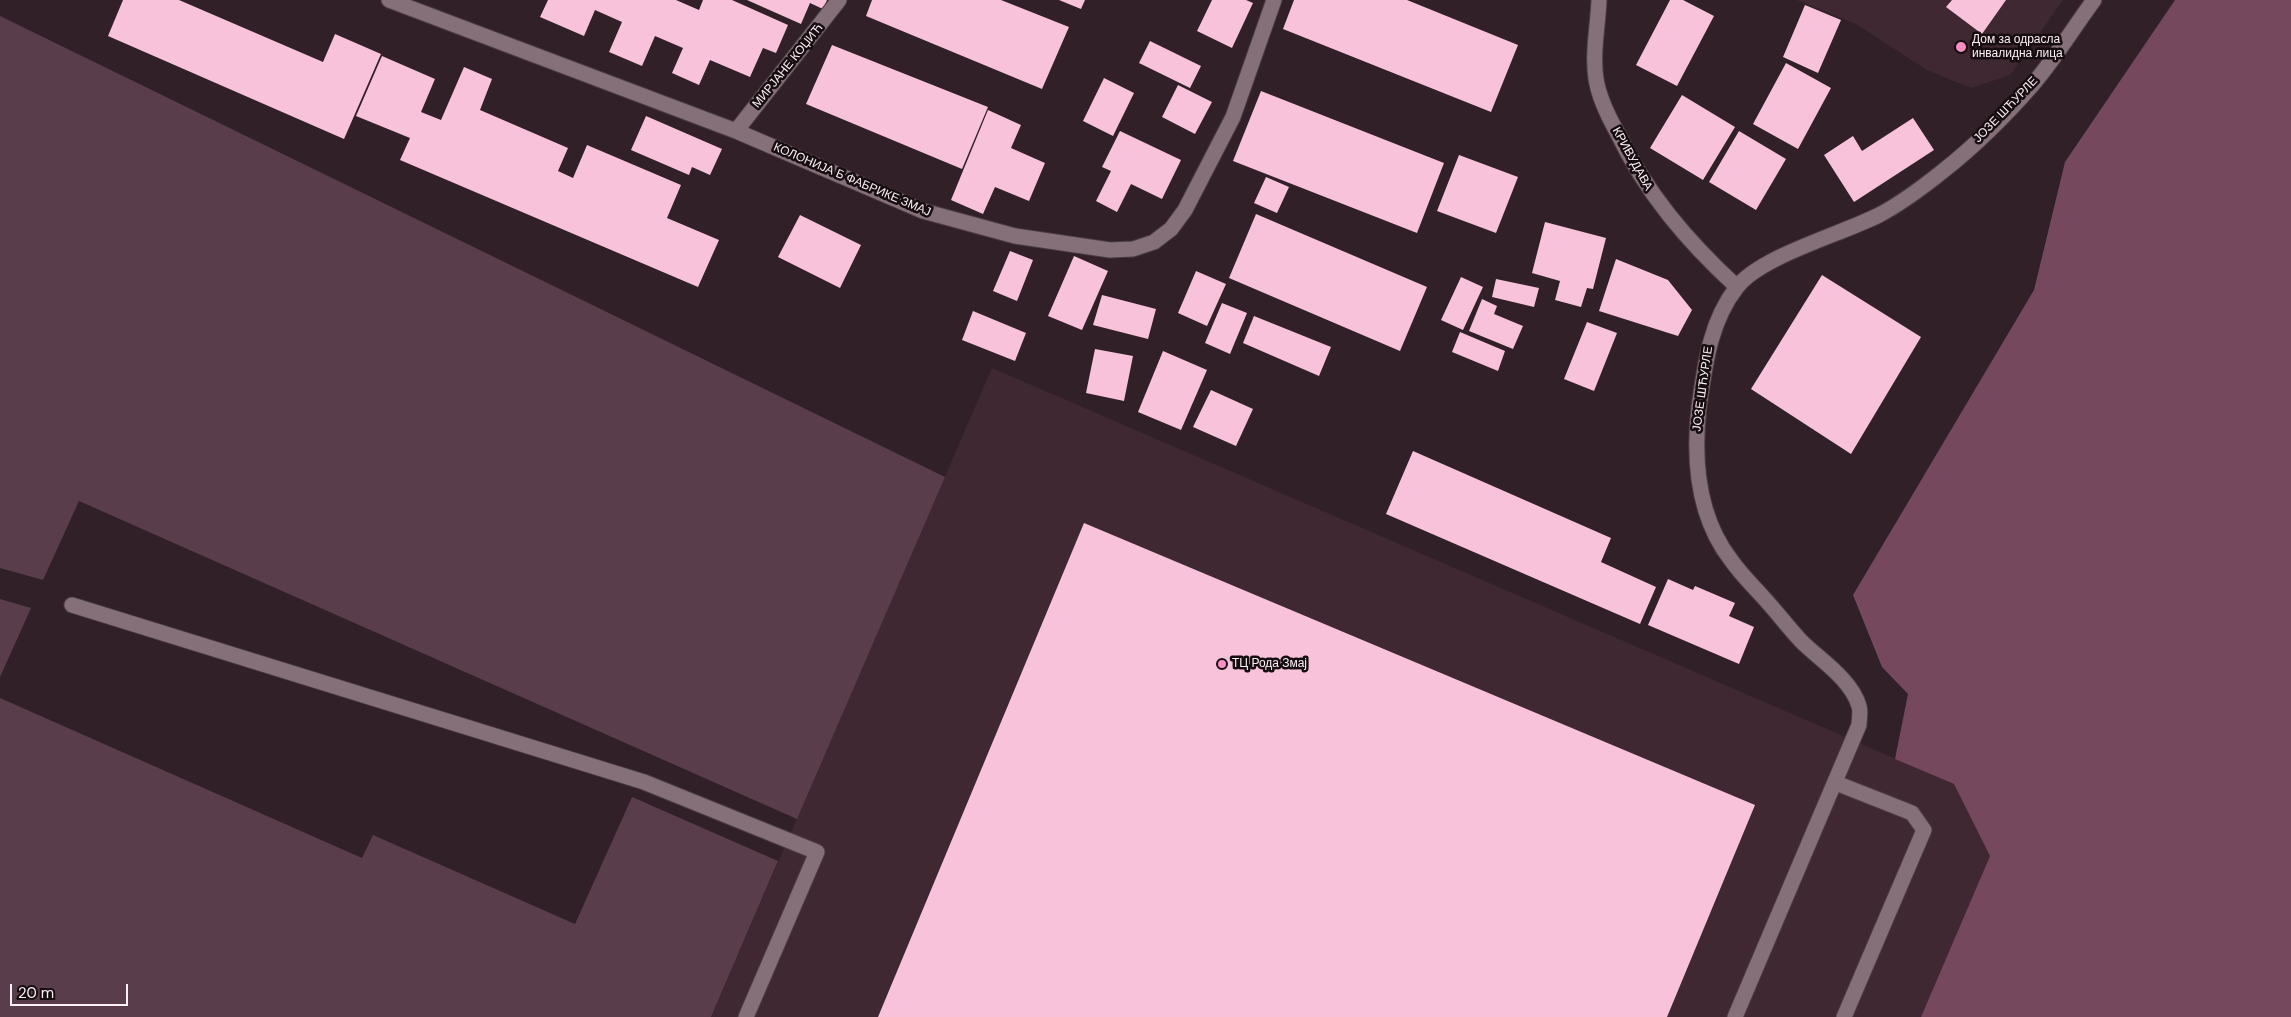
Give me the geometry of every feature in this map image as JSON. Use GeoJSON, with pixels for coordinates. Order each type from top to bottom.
{"type":"FeatureCollection","features":[{"type":"Feature","properties":{"kind":"street","name":"КОЛОНИЈА Б ФАБРИКЕ ЗМАЈ"},"geometry":{"type":"LineString","coordinates":[[388,0],[736,131],[923,211],[1015,236],[1110,250],[1133,249],[1154,242],[1171,229],[1185,210],[1233,117],[1274,0]]}},
{"type":"Feature","properties":{"kind":"street","name":"МИРЈАНЕ КОЏИЋ"},"geometry":{"type":"LineString","coordinates":[[736,131],[839,0]]}},
{"type":"Feature","properties":{"kind":"street","name":"КРИВУДАВА"},"geometry":{"type":"LineString","coordinates":[[1599,0],[1595,50],[1596,80],[1610,118],[1627,153],[1651,193],[1692,243],[1737,287]]}},
{"type":"Feature","properties":{"kind":"street","name":"ЈОЗЕ ШЋУРЛЕ"},"geometry":{"type":"LineString","coordinates":[[1734,1017],[1836,783],[1859,725],[1860,708],[1854,694],[1844,682],[1802,641],[1730,559],[1712,530],[1701,492],[1696,450],[1697,423],[1710,340],[1724,306],[1737,287],[1748,276],[1762,267],[1879,214],[1944,170],[1989,131],[2034,83],[2094,0]]}},
{"type":"Feature","properties":{"kind":"street"},"geometry":{"type":"LineString","coordinates":[[72,605],[644,782],[817,852],[746,1017]]}},
{"type":"Feature","properties":{"kind":"street"},"geometry":{"type":"LineString","coordinates":[[1836,783],[1912,813],[1924,830],[1844,1017]]}},
{"type":"Feature","properties":{"kind":"shaded area","name":"Дом за одрасла инвалидна лица"},"geometry":{"type":"Polygon","coordinates":[[[1797,0],[2063,0],[2010,75],[1971,88],[1927,70],[1856,24],[1797,0]]]}},
{"type":"Feature","properties":{"kind":"shaded area"},"geometry":{"type":"Polygon","coordinates":[[[2175,0],[2291,0],[2291,1017],[1921,1017],[1990,856],[1954,784],[1895,759],[1908,694],[1882,667],[1853,595],[2034,290],[2065,162],[2175,0]]]}},
{"type":"Feature","properties":{"kind":"shaded area"},"geometry":{"type":"Polygon","coordinates":[[[0,16],[945,477],[797,819],[79,501],[43,580],[0,568],[0,16]]]}},
{"type":"Feature","properties":{"kind":"shaded area","name":"ТЦ Рода Змај"},"geometry":{"type":"Polygon","coordinates":[[[992,368],[1954,784],[1990,856],[1921,1017],[711,1017],[992,368]]]}},
{"type":"Feature","properties":{"kind":"shaded area"},"geometry":{"type":"Polygon","coordinates":[[[0,599],[31,608],[0,677],[0,599]]]}},
{"type":"Feature","properties":{"kind":"shaded area"},"geometry":{"type":"Polygon","coordinates":[[[0,698],[362,858],[373,835],[575,924],[632,797],[778,861],[711,1017],[0,1017],[0,698]]]}},
{"type":"Feature","properties":{"kind":"building"},"geometry":{"type":"Polygon","coordinates":[[[123,0],[179,0],[323,62],[335,34],[381,54],[344,139],[108,36],[123,0]]]}},
{"type":"Feature","properties":{"kind":"building"},"geometry":{"type":"Polygon","coordinates":[[[548,0],[676,0],[699,10],[703,0],[732,0],[788,25],[776,53],[763,48],[750,77],[710,60],[699,85],[672,73],[683,48],[655,36],[642,66],[609,52],[622,22],[595,10],[584,36],[540,17],[548,0]]]}},
{"type":"Feature","properties":{"kind":"building"},"geometry":{"type":"Polygon","coordinates":[[[747,0],[827,0],[823,9],[810,3],[801,24],[747,0]]]}},
{"type":"Feature","properties":{"kind":"building"},"geometry":{"type":"Polygon","coordinates":[[[872,0],[1001,0],[1069,27],[1042,89],[866,16],[872,0]]]}},
{"type":"Feature","properties":{"kind":"building"},"geometry":{"type":"Polygon","coordinates":[[[1059,0],[1085,0],[1081,9],[1059,0]]]}},
{"type":"Feature","properties":{"kind":"building"},"geometry":{"type":"Polygon","coordinates":[[[1212,0],[1246,0],[1253,3],[1232,48],[1197,31],[1212,0]]]}},
{"type":"Feature","properties":{"kind":"building"},"geometry":{"type":"Polygon","coordinates":[[[1294,0],[1407,0],[1518,45],[1491,112],[1283,29],[1294,0]]]}},
{"type":"Feature","properties":{"kind":"building"},"geometry":{"type":"Polygon","coordinates":[[[1670,0],[1683,0],[1714,16],[1677,86],[1636,65],[1670,0]]]}},
{"type":"Feature","properties":{"kind":"building"},"geometry":{"type":"Polygon","coordinates":[[[1952,0],[2006,0],[1982,34],[1946,7],[1952,0]]]}},
{"type":"Feature","properties":{"kind":"building"},"geometry":{"type":"Polygon","coordinates":[[[1805,5],[1841,20],[1818,73],[1783,57],[1805,5]]]}},
{"type":"Feature","properties":{"kind":"building"},"geometry":{"type":"Polygon","coordinates":[[[1150,41],[1201,66],[1190,88],[1139,63],[1150,41]]]}},
{"type":"Feature","properties":{"kind":"building"},"geometry":{"type":"Polygon","coordinates":[[[832,45],[988,107],[962,169],[806,104],[832,45]]]}},
{"type":"Feature","properties":{"kind":"building"},"geometry":{"type":"Polygon","coordinates":[[[382,56],[435,79],[421,112],[441,120],[464,67],[492,79],[480,110],[568,148],[558,171],[573,178],[587,145],[681,185],[667,218],[719,240],[698,287],[400,160],[410,138],[356,116],[382,56]]]}},
{"type":"Feature","properties":{"kind":"building"},"geometry":{"type":"Polygon","coordinates":[[[1786,63],[1831,88],[1798,149],[1753,124],[1786,63]]]}},
{"type":"Feature","properties":{"kind":"building"},"geometry":{"type":"Polygon","coordinates":[[[1104,78],[1134,93],[1113,136],[1083,121],[1104,78]]]}},
{"type":"Feature","properties":{"kind":"building"},"geometry":{"type":"Polygon","coordinates":[[[1178,85],[1212,102],[1195,134],[1162,117],[1178,85]]]}},
{"type":"Feature","properties":{"kind":"building"},"geometry":{"type":"Polygon","coordinates":[[[1261,91],[1444,163],[1417,233],[1233,161],[1261,91]]]}},
{"type":"Feature","properties":{"kind":"building"},"geometry":{"type":"Polygon","coordinates":[[[1682,95],[1735,127],[1703,180],[1650,148],[1682,95]]]}},
{"type":"Feature","properties":{"kind":"building"},"geometry":{"type":"Polygon","coordinates":[[[988,110],[1021,125],[1011,148],[1045,163],[1029,201],[995,187],[983,214],[951,200],[988,110]]]}},
{"type":"Feature","properties":{"kind":"building"},"geometry":{"type":"Polygon","coordinates":[[[646,116],[722,149],[710,175],[692,167],[689,175],[631,150],[646,116]]]}},
{"type":"Feature","properties":{"kind":"building"},"geometry":{"type":"Polygon","coordinates":[[[1913,118],[1934,150],[1854,202],[1824,155],[1853,136],[1862,151],[1913,118]]]}},
{"type":"Feature","properties":{"kind":"building"},"geometry":{"type":"Polygon","coordinates":[[[1120,131],[1181,160],[1162,199],[1131,184],[1117,212],[1096,201],[1111,171],[1102,167],[1120,131]]]}},
{"type":"Feature","properties":{"kind":"building"},"geometry":{"type":"Polygon","coordinates":[[[1739,131],[1786,159],[1756,210],[1709,182],[1739,131]]]}},
{"type":"Feature","properties":{"kind":"building"},"geometry":{"type":"Polygon","coordinates":[[[1459,155],[1518,177],[1496,233],[1437,211],[1459,155]]]}},
{"type":"Feature","properties":{"kind":"building"},"geometry":{"type":"Polygon","coordinates":[[[1266,177],[1289,187],[1277,213],[1254,203],[1266,177]]]}},
{"type":"Feature","properties":{"kind":"building"},"geometry":{"type":"Polygon","coordinates":[[[1256,214],[1427,287],[1400,351],[1229,278],[1256,214]]]}},
{"type":"Feature","properties":{"kind":"building"},"geometry":{"type":"Polygon","coordinates":[[[800,215],[861,245],[840,288],[778,257],[800,215]]]}},
{"type":"Feature","properties":{"kind":"building"},"geometry":{"type":"Polygon","coordinates":[[[1545,222],[1606,238],[1593,289],[1587,288],[1581,307],[1555,300],[1560,281],[1532,273],[1545,222]]]}},
{"type":"Feature","properties":{"kind":"building"},"geometry":{"type":"Polygon","coordinates":[[[1010,251],[1033,260],[1017,301],[993,291],[1010,251]]]}},
{"type":"Feature","properties":{"kind":"building"},"geometry":{"type":"Polygon","coordinates":[[[1074,256],[1108,271],[1082,330],[1048,316],[1074,256]]]}},
{"type":"Feature","properties":{"kind":"building"},"geometry":{"type":"Polygon","coordinates":[[[1616,259],[1668,280],[1692,310],[1678,336],[1599,311],[1616,259]]]}},
{"type":"Feature","properties":{"kind":"building"},"geometry":{"type":"Polygon","coordinates":[[[1196,271],[1226,284],[1207,326],[1178,313],[1196,271]]]}},
{"type":"Feature","properties":{"kind":"building"},"geometry":{"type":"Polygon","coordinates":[[[1822,275],[1921,337],[1851,454],[1751,389],[1822,275]]]}},
{"type":"Feature","properties":{"kind":"building"},"geometry":{"type":"Polygon","coordinates":[[[1461,277],[1483,287],[1463,330],[1441,320],[1461,277]]]}},
{"type":"Feature","properties":{"kind":"building"},"geometry":{"type":"Polygon","coordinates":[[[1496,279],[1539,288],[1534,307],[1492,297],[1496,279]]]}},
{"type":"Feature","properties":{"kind":"building"},"geometry":{"type":"Polygon","coordinates":[[[1102,295],[1156,309],[1148,339],[1093,325],[1102,295]]]}},
{"type":"Feature","properties":{"kind":"building"},"geometry":{"type":"Polygon","coordinates":[[[1482,299],[1497,306],[1494,314],[1523,326],[1513,349],[1469,331],[1482,299]]]}},
{"type":"Feature","properties":{"kind":"building"},"geometry":{"type":"Polygon","coordinates":[[[1222,303],[1247,313],[1230,354],[1205,343],[1222,303]]]}},
{"type":"Feature","properties":{"kind":"building"},"geometry":{"type":"Polygon","coordinates":[[[973,311],[1026,333],[1015,361],[962,340],[973,311]]]}},
{"type":"Feature","properties":{"kind":"building"},"geometry":{"type":"Polygon","coordinates":[[[1254,316],[1331,347],[1319,376],[1243,343],[1254,316]]]}},
{"type":"Feature","properties":{"kind":"building"},"geometry":{"type":"Polygon","coordinates":[[[1587,322],[1617,333],[1594,391],[1564,379],[1587,322]]]}},
{"type":"Feature","properties":{"kind":"building"},"geometry":{"type":"Polygon","coordinates":[[[1460,332],[1505,351],[1498,371],[1452,352],[1460,332]]]}},
{"type":"Feature","properties":{"kind":"building"},"geometry":{"type":"Polygon","coordinates":[[[1095,349],[1133,356],[1124,401],[1086,393],[1095,349]]]}},
{"type":"Feature","properties":{"kind":"building"},"geometry":{"type":"Polygon","coordinates":[[[1163,351],[1207,370],[1181,430],[1138,412],[1163,351]]]}},
{"type":"Feature","properties":{"kind":"building"},"geometry":{"type":"Polygon","coordinates":[[[1211,390],[1253,409],[1236,446],[1193,427],[1211,390]]]}},
{"type":"Feature","properties":{"kind":"building"},"geometry":{"type":"Polygon","coordinates":[[[1413,451],[1611,538],[1601,562],[1656,587],[1640,624],[1386,514],[1413,451]]]}},
{"type":"Feature","properties":{"kind":"building","name":"ТЦ Рода Змај"},"geometry":{"type":"Polygon","coordinates":[[[1084,523],[1755,805],[1667,1017],[878,1017],[1084,523]]]}},
{"type":"Feature","properties":{"kind":"building"},"geometry":{"type":"Polygon","coordinates":[[[1668,579],[1693,590],[1695,586],[1735,603],[1729,616],[1754,627],[1739,664],[1648,625],[1668,579]]]}},
{"type":"Feature","properties":{"kind":"place","name":"Дом за одрасла инвалидна лица"},"geometry":{"type":"Point","coordinates":[1961,47]}},
{"type":"Feature","properties":{"kind":"place","name":"ТЦ Рода Змај"},"geometry":{"type":"Point","coordinates":[1222,664]}}]}
